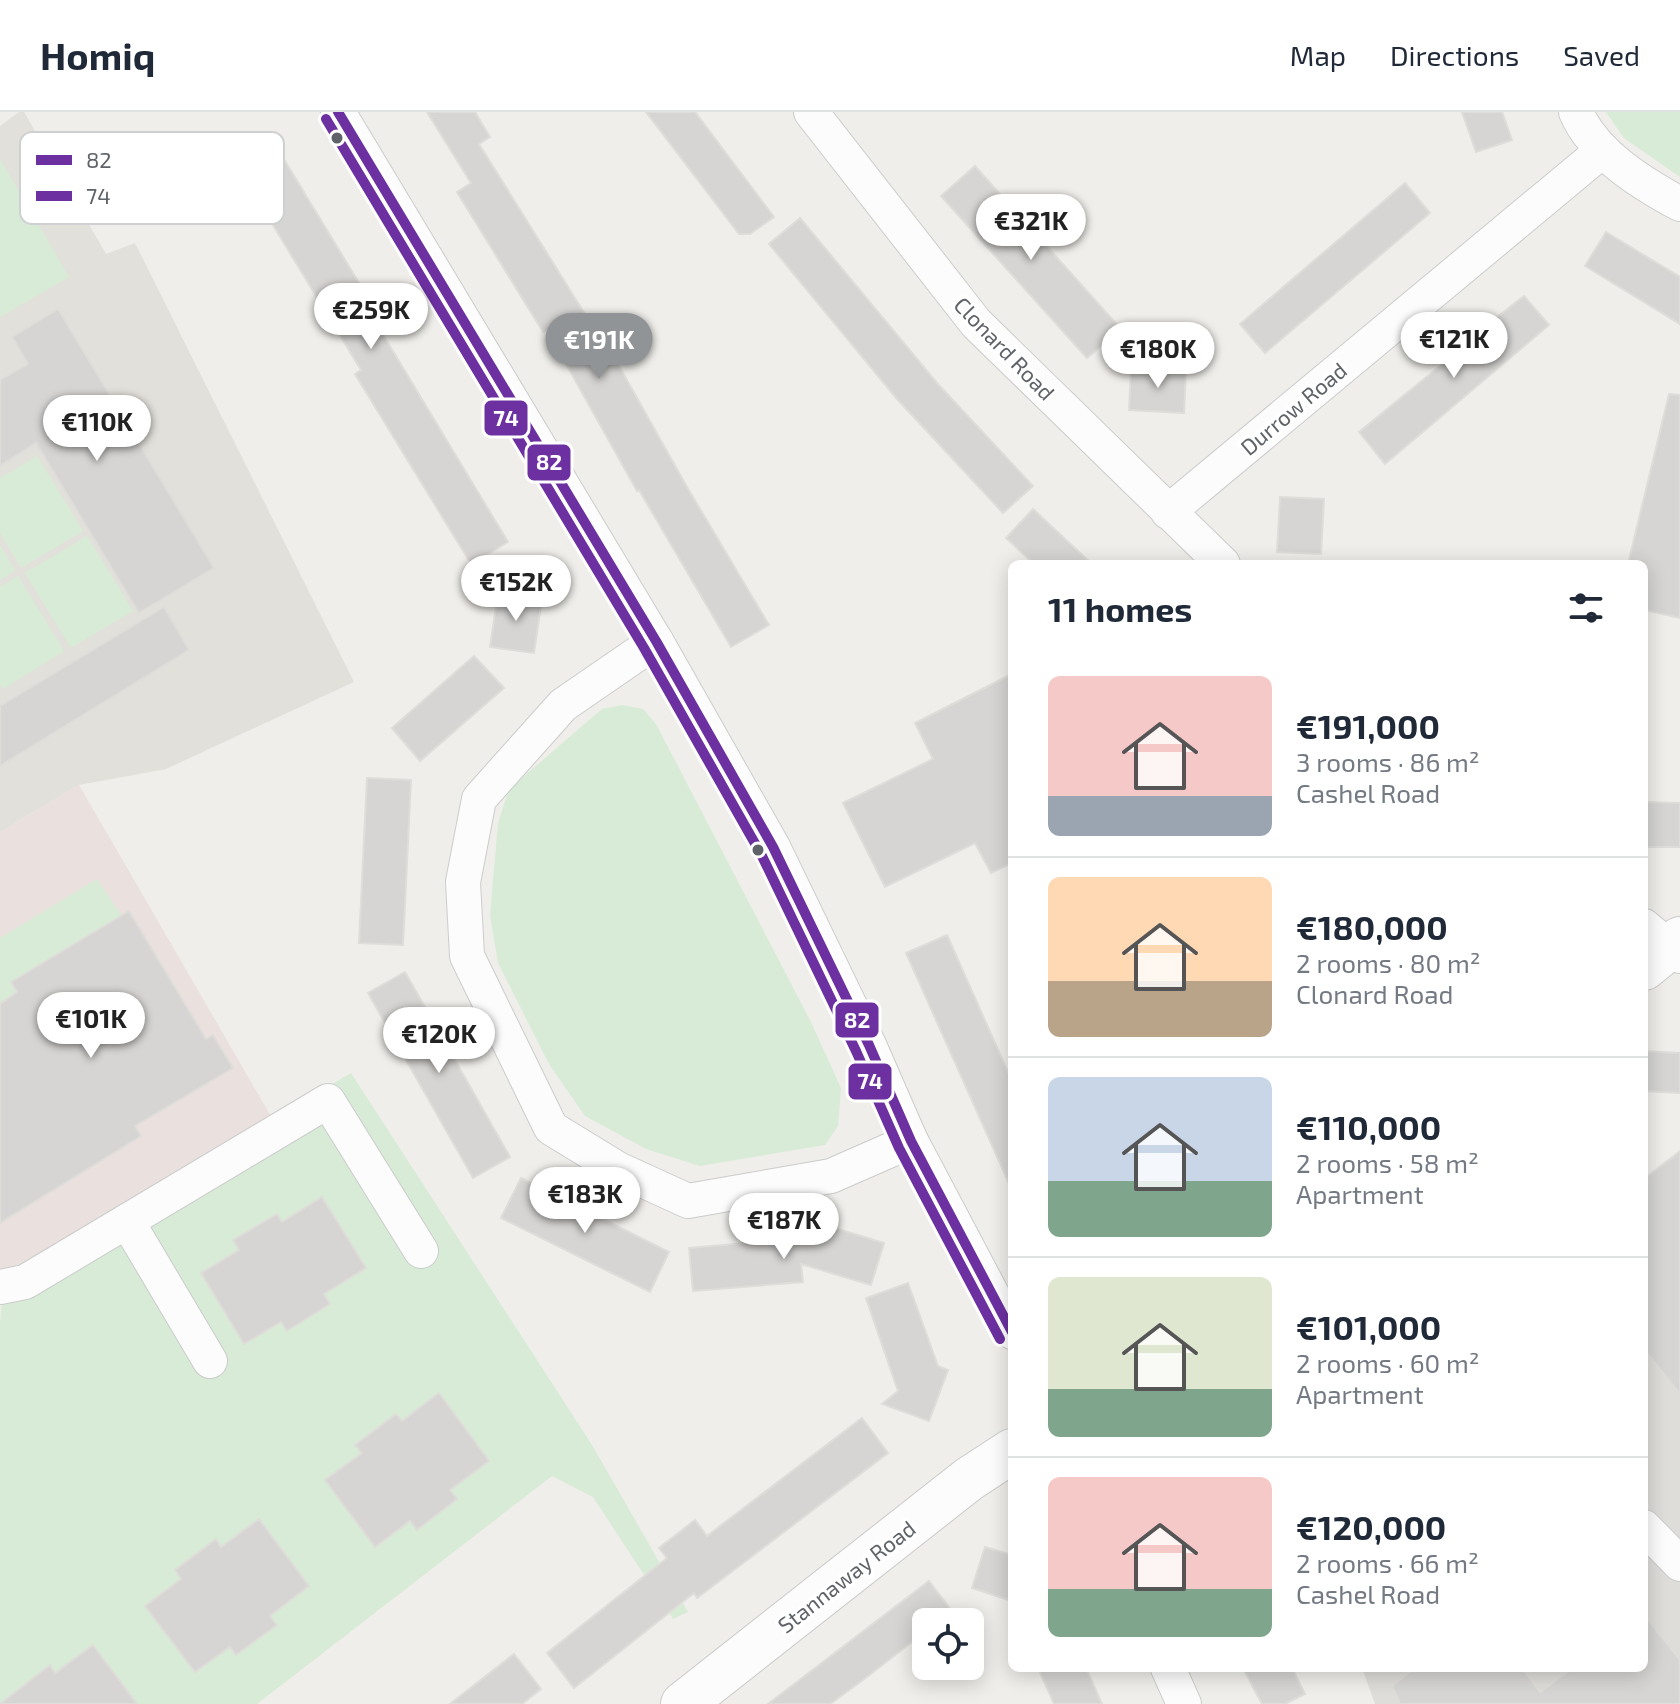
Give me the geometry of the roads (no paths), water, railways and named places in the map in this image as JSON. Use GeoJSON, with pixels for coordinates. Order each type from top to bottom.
{"type":"FeatureCollection","features":[{"type":"Feature","properties":{"kind":"street"},"geometry":{"type":"LineString","coordinates":[[338,112],[656,641],[773,847],[869,1045],[911,1141],[1008,1320]]}},
{"type":"Feature","properties":{"kind":"street","name":"Clonard Road"},"geometry":{"type":"LineString","coordinates":[[811,112],[976,323],[1219,560]]}},
{"type":"Feature","properties":{"kind":"street"},"geometry":{"type":"LineString","coordinates":[[1576,112],[1580,123],[1602,151],[1680,204]]}},
{"type":"Feature","properties":{"kind":"street","name":"Durrow Road"},"geometry":{"type":"LineString","coordinates":[[1168,512],[1602,151]]}},
{"type":"Feature","properties":{"kind":"street"},"geometry":{"type":"LineString","coordinates":[[656,641],[563,705],[479,799],[463,882],[467,956],[551,1128],[618,1169],[688,1201],[831,1176],[911,1141]]}},
{"type":"Feature","properties":{"kind":"street"},"geometry":{"type":"LineString","coordinates":[[0,1287],[25,1282],[328,1101],[421,1251]]}},
{"type":"Feature","properties":{"kind":"street"},"geometry":{"type":"LineString","coordinates":[[127,1221],[210,1361]]}},
{"type":"Feature","properties":{"kind":"street","name":"Stannaway Road"},"geometry":{"type":"LineString","coordinates":[[683,1704],[969,1479],[1003,1465]]}},
{"type":"Feature","properties":{"kind":"street"},"geometry":{"type":"LineString","coordinates":[[1648,1531],[1680,1564]]}},
{"type":"Feature","properties":{"kind":"street"},"geometry":{"type":"LineString","coordinates":[[1170,1672],[1184,1704]]}}]}
